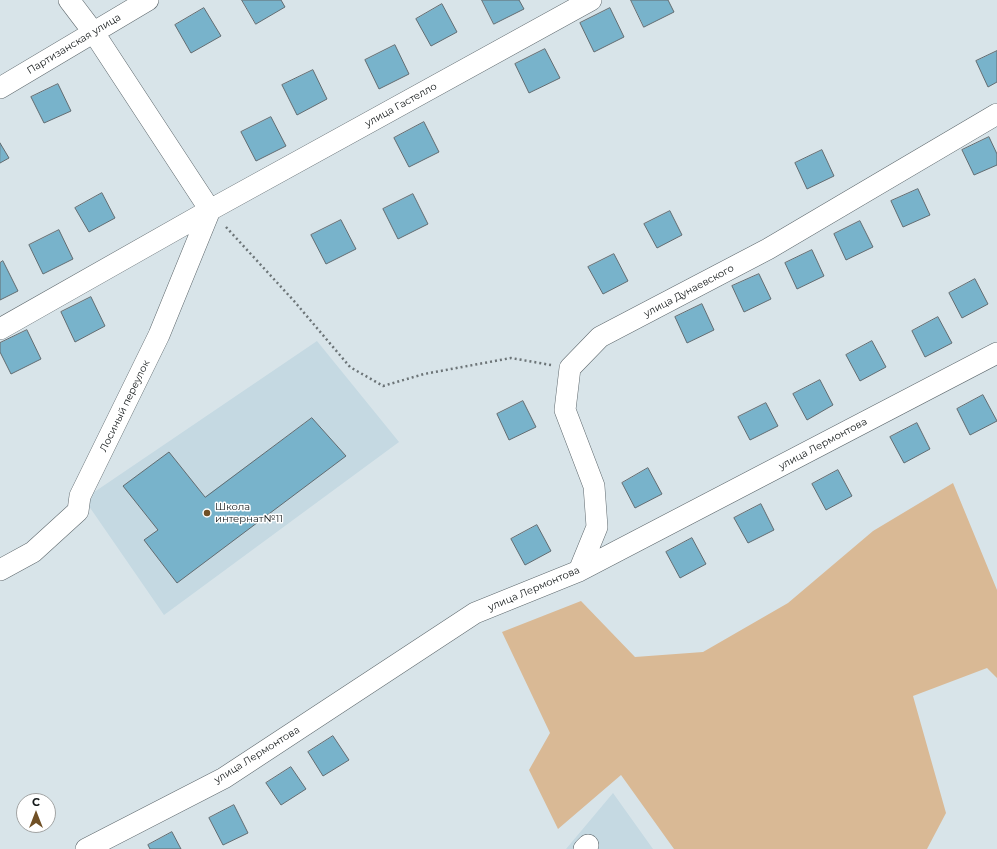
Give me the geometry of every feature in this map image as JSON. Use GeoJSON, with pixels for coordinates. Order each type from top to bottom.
{"type":"FeatureCollection","features":[{"type":"Feature","properties":{"kind":"street"},"geometry":{"type":"LineString","coordinates":[[69,0],[94,33],[210,210]]}},
{"type":"Feature","properties":{"kind":"street","name":"Партизанская улица"},"geometry":{"type":"LineString","coordinates":[[0,88],[148,0]]}},
{"type":"Feature","properties":{"kind":"street","name":"улица Гастелло"},"geometry":{"type":"LineString","coordinates":[[0,329],[210,210],[591,0]]}},
{"type":"Feature","properties":{"kind":"street","name":"улица Дунаевского"},"geometry":{"type":"LineString","coordinates":[[570,368],[600,337],[768,249],[997,114]]}},
{"type":"Feature","properties":{"kind":"street","name":"Лосиный переулок"},"geometry":{"type":"LineString","coordinates":[[0,570],[33,552],[78,511],[80,496],[159,335],[210,210]]}},
{"type":"Feature","properties":{"kind":"street","name":"улица Лермонтова"},"geometry":{"type":"LineString","coordinates":[[86,849],[224,778],[475,613],[579,571],[997,353]]}},
{"type":"Feature","properties":{"kind":"street"},"geometry":{"type":"LineString","coordinates":[[570,368],[565,410],[594,486],[597,527],[579,571]]}},
{"type":"Feature","properties":{"kind":"path"},"geometry":{"type":"LineString","coordinates":[[210,210],[294,301],[350,367],[383,386],[424,374],[511,358],[570,368]]}},
{"type":"Feature","properties":{"kind":"shaded area"},"geometry":{"type":"Polygon","coordinates":[[[317,341],[399,442],[164,615],[84,499],[317,341]]]}},
{"type":"Feature","properties":{"kind":"shaded area"},"geometry":{"type":"Polygon","coordinates":[[[953,483],[997,590],[997,678],[987,668],[913,696],[946,813],[927,849],[674,849],[621,775],[558,829],[529,770],[550,733],[502,632],[581,601],[635,657],[703,652],[788,603],[873,531],[953,483]]]}},
{"type":"Feature","properties":{"kind":"shaded area"},"geometry":{"type":"Polygon","coordinates":[[[613,793],[653,849],[566,849],[613,793]]]}},
{"type":"Feature","properties":{"kind":"building"},"geometry":{"type":"Polygon","coordinates":[[[242,0],[281,0],[285,7],[256,24],[242,0]]]}},
{"type":"Feature","properties":{"kind":"building"},"geometry":{"type":"Polygon","coordinates":[[[482,0],[519,0],[524,9],[494,24],[482,0]]]}},
{"type":"Feature","properties":{"kind":"building"},"geometry":{"type":"Polygon","coordinates":[[[631,0],[668,0],[674,12],[644,27],[631,0]]]}},
{"type":"Feature","properties":{"kind":"building"},"geometry":{"type":"Polygon","coordinates":[[[442,4],[457,32],[431,46],[416,19],[442,4]]]}},
{"type":"Feature","properties":{"kind":"building"},"geometry":{"type":"Polygon","coordinates":[[[204,8],[221,36],[191,53],[175,25],[204,8]]]}},
{"type":"Feature","properties":{"kind":"building"},"geometry":{"type":"Polygon","coordinates":[[[610,8],[624,37],[594,52],[580,23],[610,8]]]}},
{"type":"Feature","properties":{"kind":"building"},"geometry":{"type":"Polygon","coordinates":[[[395,45],[409,74],[379,89],[365,60],[395,45]]]}},
{"type":"Feature","properties":{"kind":"building"},"geometry":{"type":"Polygon","coordinates":[[[545,49],[560,78],[529,93],[515,64],[545,49]]]}},
{"type":"Feature","properties":{"kind":"building"},"geometry":{"type":"Polygon","coordinates":[[[997,51],[997,82],[988,87],[976,61],[997,51]]]}},
{"type":"Feature","properties":{"kind":"building"},"geometry":{"type":"Polygon","coordinates":[[[313,70],[327,99],[297,115],[282,85],[313,70]]]}},
{"type":"Feature","properties":{"kind":"building"},"geometry":{"type":"Polygon","coordinates":[[[58,84],[71,111],[44,123],[31,97],[58,84]]]}},
{"type":"Feature","properties":{"kind":"building"},"geometry":{"type":"Polygon","coordinates":[[[271,117],[286,146],[256,161],[241,132],[271,117]]]}},
{"type":"Feature","properties":{"kind":"building"},"geometry":{"type":"Polygon","coordinates":[[[424,122],[439,152],[409,167],[394,138],[424,122]]]}},
{"type":"Feature","properties":{"kind":"building"},"geometry":{"type":"Polygon","coordinates":[[[989,137],[997,154],[997,165],[974,175],[962,150],[989,137]]]}},
{"type":"Feature","properties":{"kind":"building"},"geometry":{"type":"Polygon","coordinates":[[[0,143],[9,158],[0,163],[0,143]]]}},
{"type":"Feature","properties":{"kind":"building"},"geometry":{"type":"Polygon","coordinates":[[[822,150],[834,176],[807,189],[795,163],[822,150]]]}},
{"type":"Feature","properties":{"kind":"building"},"geometry":{"type":"Polygon","coordinates":[[[918,189],[930,215],[903,227],[891,201],[918,189]]]}},
{"type":"Feature","properties":{"kind":"building"},"geometry":{"type":"Polygon","coordinates":[[[102,193],[115,218],[89,232],[75,208],[102,193]]]}},
{"type":"Feature","properties":{"kind":"building"},"geometry":{"type":"Polygon","coordinates":[[[413,194],[428,224],[398,239],[383,209],[413,194]]]}},
{"type":"Feature","properties":{"kind":"building"},"geometry":{"type":"Polygon","coordinates":[[[670,211],[682,235],[657,248],[644,224],[670,211]]]}},
{"type":"Feature","properties":{"kind":"building"},"geometry":{"type":"Polygon","coordinates":[[[341,220],[356,249],[326,264],[311,235],[341,220]]]}},
{"type":"Feature","properties":{"kind":"building"},"geometry":{"type":"Polygon","coordinates":[[[860,221],[873,247],[846,260],[834,234],[860,221]]]}},
{"type":"Feature","properties":{"kind":"building"},"geometry":{"type":"Polygon","coordinates":[[[59,230],[73,259],[43,274],[29,245],[59,230]]]}},
{"type":"Feature","properties":{"kind":"building"},"geometry":{"type":"Polygon","coordinates":[[[812,250],[824,276],[797,289],[785,263],[812,250]]]}},
{"type":"Feature","properties":{"kind":"building"},"geometry":{"type":"Polygon","coordinates":[[[614,254],[628,281],[603,294],[588,267],[614,254]]]}},
{"type":"Feature","properties":{"kind":"building"},"geometry":{"type":"Polygon","coordinates":[[[3,261],[18,291],[0,300],[0,263],[3,261]]]}},
{"type":"Feature","properties":{"kind":"building"},"geometry":{"type":"Polygon","coordinates":[[[759,274],[771,299],[744,312],[732,286],[759,274]]]}},
{"type":"Feature","properties":{"kind":"building"},"geometry":{"type":"Polygon","coordinates":[[[975,279],[988,304],[962,318],[949,293],[975,279]]]}},
{"type":"Feature","properties":{"kind":"building"},"geometry":{"type":"Polygon","coordinates":[[[91,297],[105,326],[75,342],[61,312],[91,297]]]}},
{"type":"Feature","properties":{"kind":"building"},"geometry":{"type":"Polygon","coordinates":[[[702,304],[714,330],[687,343],[675,317],[702,304]]]}},
{"type":"Feature","properties":{"kind":"building"},"geometry":{"type":"Polygon","coordinates":[[[938,317],[952,343],[925,357],[912,331],[938,317]]]}},
{"type":"Feature","properties":{"kind":"building"},"geometry":{"type":"Polygon","coordinates":[[[27,330],[41,359],[11,374],[0,352],[0,343],[27,330]]]}},
{"type":"Feature","properties":{"kind":"building"},"geometry":{"type":"Polygon","coordinates":[[[872,341],[886,367],[860,381],[846,355],[872,341]]]}},
{"type":"Feature","properties":{"kind":"building"},"geometry":{"type":"Polygon","coordinates":[[[820,380],[833,405],[807,420],[793,394],[820,380]]]}},
{"type":"Feature","properties":{"kind":"building"},"geometry":{"type":"Polygon","coordinates":[[[983,395],[997,421],[970,435],[957,409],[983,395]]]}},
{"type":"Feature","properties":{"kind":"building"},"geometry":{"type":"Polygon","coordinates":[[[523,401],[536,427],[509,440],[497,414],[523,401]]]}},
{"type":"Feature","properties":{"kind":"building"},"geometry":{"type":"Polygon","coordinates":[[[766,403],[778,426],[750,440],[738,417],[766,403]]]}},
{"type":"Feature","properties":{"kind":"building","name":"Школа интернат№11"},"geometry":{"type":"Polygon","coordinates":[[[312,418],[346,456],[177,583],[144,540],[158,530],[123,486],[169,452],[205,497],[312,418]]]}},
{"type":"Feature","properties":{"kind":"building"},"geometry":{"type":"Polygon","coordinates":[[[917,423],[930,449],[904,463],[890,437],[917,423]]]}},
{"type":"Feature","properties":{"kind":"building"},"geometry":{"type":"Polygon","coordinates":[[[648,468],[662,494],[635,508],[622,483],[648,468]]]}},
{"type":"Feature","properties":{"kind":"building"},"geometry":{"type":"Polygon","coordinates":[[[838,470],[852,496],[826,510],[812,484],[838,470]]]}},
{"type":"Feature","properties":{"kind":"building"},"geometry":{"type":"Polygon","coordinates":[[[761,504],[774,530],[748,543],[734,518],[761,504]]]}},
{"type":"Feature","properties":{"kind":"building"},"geometry":{"type":"Polygon","coordinates":[[[537,525],[551,551],[525,565],[511,539],[537,525]]]}},
{"type":"Feature","properties":{"kind":"building"},"geometry":{"type":"Polygon","coordinates":[[[692,538],[706,564],[680,578],[666,552],[692,538]]]}},
{"type":"Feature","properties":{"kind":"building"},"geometry":{"type":"Polygon","coordinates":[[[333,736],[349,760],[323,776],[308,752],[333,736]]]}},
{"type":"Feature","properties":{"kind":"building"},"geometry":{"type":"Polygon","coordinates":[[[291,767],[306,789],[281,805],[266,783],[291,767]]]}},
{"type":"Feature","properties":{"kind":"building"},"geometry":{"type":"Polygon","coordinates":[[[234,805],[248,833],[223,845],[209,818],[234,805]]]}},
{"type":"Feature","properties":{"kind":"building"},"geometry":{"type":"Polygon","coordinates":[[[172,832],[181,849],[150,849],[148,845],[172,832]]]}},
{"type":"Feature","properties":{"kind":"place","name":"Школа интернат№11"},"geometry":{"type":"Point","coordinates":[207,513]}}]}
